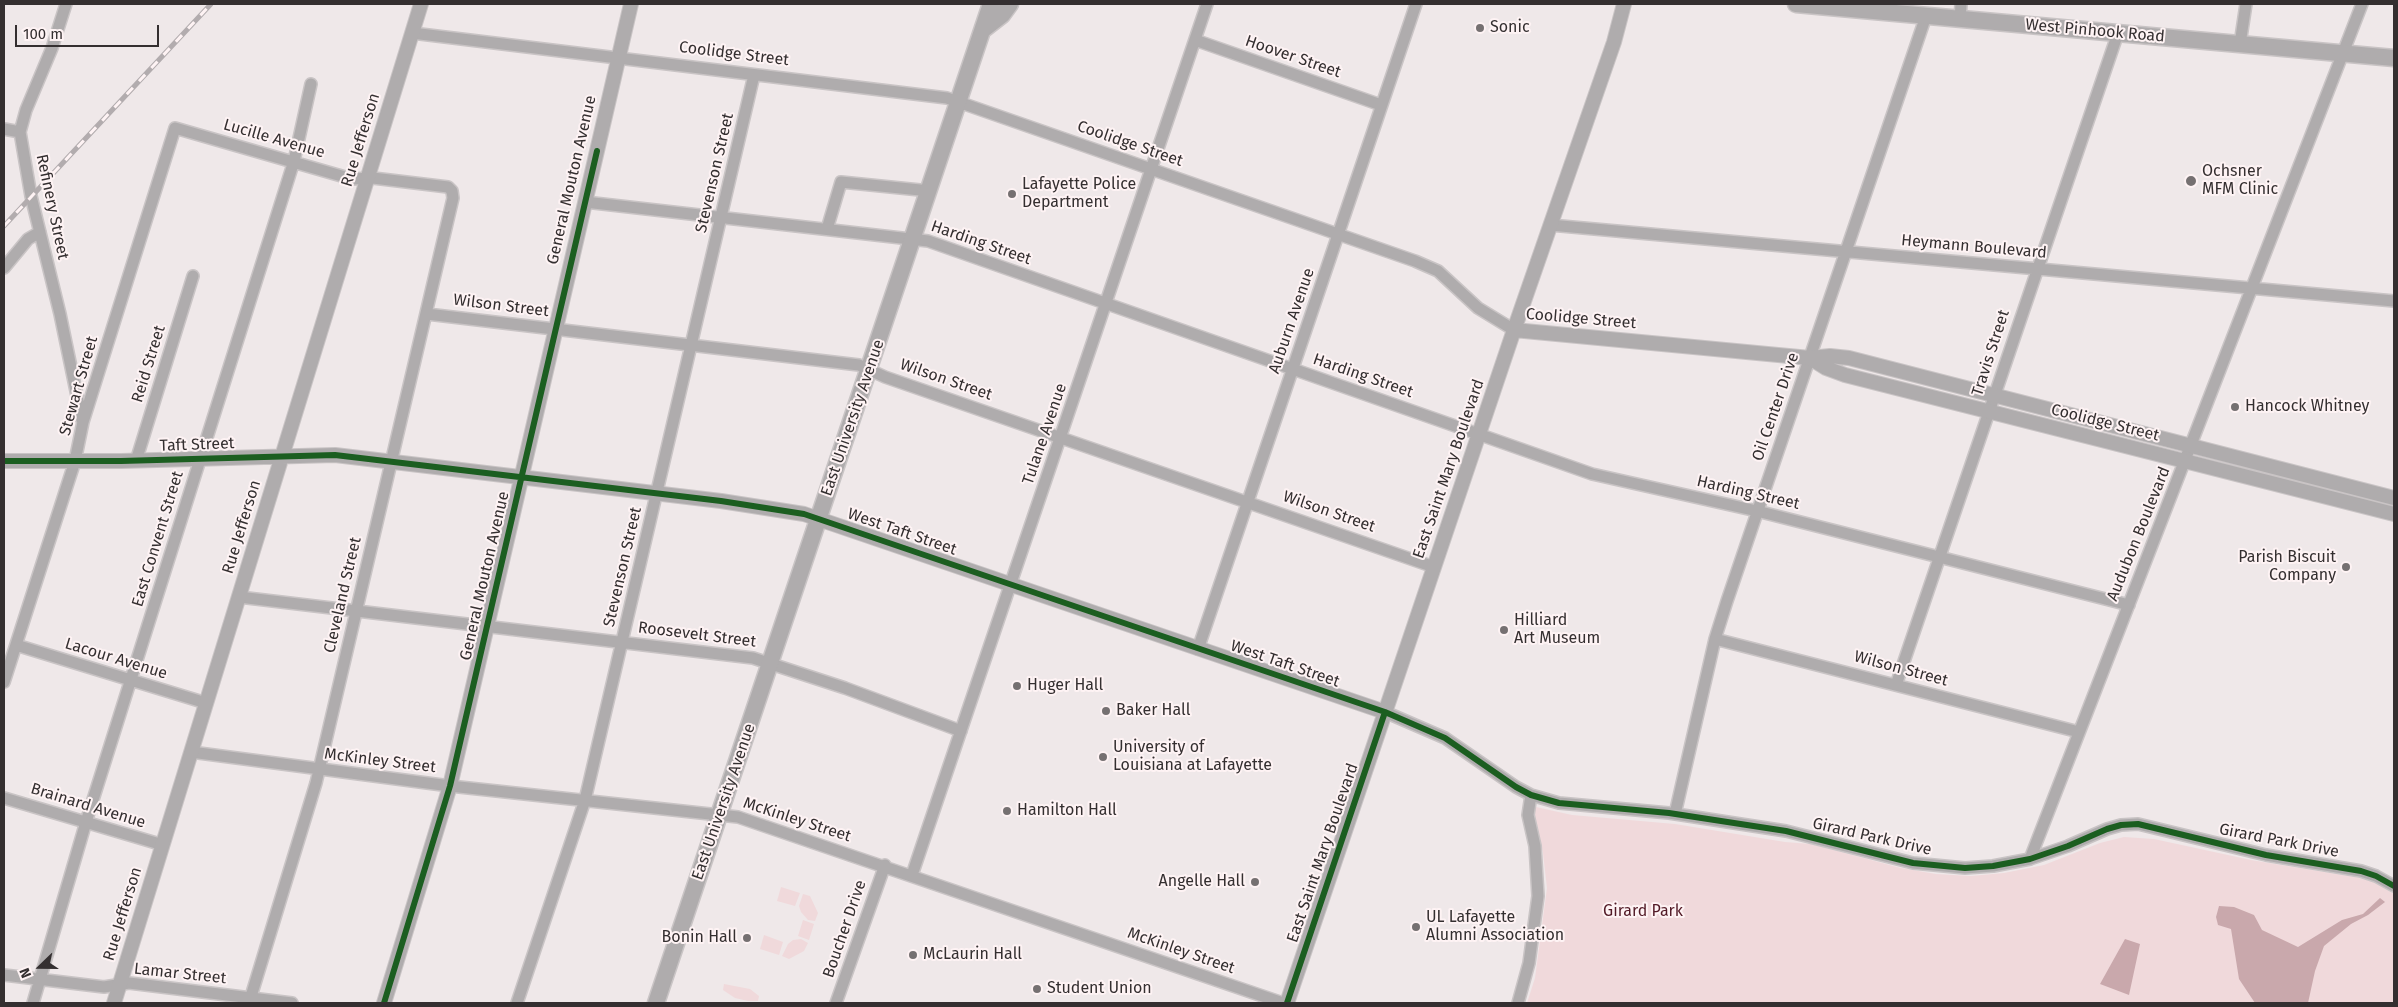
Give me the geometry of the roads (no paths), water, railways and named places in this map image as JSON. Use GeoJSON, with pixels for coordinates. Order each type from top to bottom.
{"type":"FeatureCollection","features":[{"type":"Feature","properties":{"kind":"main road","name":"East University Avenue"},"geometry":{"type":"LineString","coordinates":[[656,1003],[870,370],[991,4]]}},
{"type":"Feature","properties":{"kind":"main road"},"geometry":{"type":"LineString","coordinates":[[984,29],[1002,15],[1010,4]]}},
{"type":"Feature","properties":{"kind":"main road","name":"West Pinhook Road"},"geometry":{"type":"LineString","coordinates":[[1796,4],[1835,6],[1926,16],[1960,12],[2118,33],[2394,58]]}},
{"type":"Feature","properties":{"kind":"street","name":"Refinery Street"},"geometry":{"type":"LineString","coordinates":[[66,4],[52,48],[26,110],[20,132],[31,196],[83,422]]}},
{"type":"Feature","properties":{"kind":"street","name":"Rue Jefferson"},"geometry":{"type":"LineString","coordinates":[[114,1003],[421,4]]}},
{"type":"Feature","properties":{"kind":"street","name":"General Mouton Avenue"},"geometry":{"type":"LineString","coordinates":[[384,1003],[450,786],[632,4]]}},
{"type":"Feature","properties":{"kind":"street","name":"Tulane Avenue"},"geometry":{"type":"LineString","coordinates":[[912,875],[1062,437],[1150,169],[1207,4]]}},
{"type":"Feature","properties":{"kind":"street","name":"Auburn Avenue"},"geometry":{"type":"LineString","coordinates":[[1198,648],[1416,4]]}},
{"type":"Feature","properties":{"kind":"street","name":"East Saint Mary Boulevard"},"geometry":{"type":"LineString","coordinates":[[1287,1003],[1514,330],[1614,42],[1624,4]]}},
{"type":"Feature","properties":{"kind":"street"},"geometry":{"type":"LineString","coordinates":[[2240,44],[2246,4]]}},
{"type":"Feature","properties":{"kind":"street","name":"Audubon Boulevard"},"geometry":{"type":"LineString","coordinates":[[2030,859],[2362,4]]}},
{"type":"Feature","properties":{"kind":"street","name":"Oil Center Drive"},"geometry":{"type":"LineString","coordinates":[[1675,814],[1715,639],[1926,16]]}},
{"type":"Feature","properties":{"kind":"street","name":"Coolidge Street"},"geometry":{"type":"LineString","coordinates":[[412,33],[947,98],[1415,260],[1438,271],[1478,308],[1514,330],[1810,358],[1830,356],[1850,358],[2394,498]]}},
{"type":"Feature","properties":{"kind":"street","name":"Travis Street"},"geometry":{"type":"LineString","coordinates":[[1896,685],[2036,269],[2064,195],[2118,33]]}},
{"type":"Feature","properties":{"kind":"street","name":"Hoover Street"},"geometry":{"type":"LineString","coordinates":[[1195,40],[1381,105]]}},
{"type":"Feature","properties":{"kind":"street","name":"Stevenson Street"},"geometry":{"type":"LineString","coordinates":[[517,1003],[585,800],[754,75]]}},
{"type":"Feature","properties":{"kind":"street","name":"East Convent Street"},"geometry":{"type":"LineString","coordinates":[[33,1003],[86,822],[294,161],[311,84]]}},
{"type":"Feature","properties":{"kind":"street","name":"Lucille Avenue"},"geometry":{"type":"LineString","coordinates":[[175,128],[352,179],[368,178],[443,185],[452,191]]}},
{"type":"Feature","properties":{"kind":"street","name":"Stewart Street"},"geometry":{"type":"LineString","coordinates":[[4,682],[75,461],[83,422],[175,128]]}},
{"type":"Feature","properties":{"kind":"street"},"geometry":{"type":"LineString","coordinates":[[4,129],[20,132]]}},
{"type":"Feature","properties":{"kind":"street"},"geometry":{"type":"LineString","coordinates":[[827,228],[841,182],[930,191]]}},
{"type":"Feature","properties":{"kind":"street","name":"Cleveland Street"},"geometry":{"type":"LineString","coordinates":[[250,1001],[318,770],[427,314],[453,198],[452,191]]}},
{"type":"Feature","properties":{"kind":"street","name":"Harding Street"},"geometry":{"type":"LineString","coordinates":[[585,202],[827,228],[928,241],[1613,480],[1757,511],[2128,605]]}},
{"type":"Feature","properties":{"kind":"street","name":"Heymann Boulevard"},"geometry":{"type":"LineString","coordinates":[[1550,225],[2394,301]]}},
{"type":"Feature","properties":{"kind":"street"},"geometry":{"type":"LineString","coordinates":[[4,268],[28,239],[40,232]]}},
{"type":"Feature","properties":{"kind":"street","name":"Reid Street"},"geometry":{"type":"LineString","coordinates":[[136,461],[193,276]]}},
{"type":"Feature","properties":{"kind":"street","name":"Wilson Street"},"geometry":{"type":"LineString","coordinates":[[427,314],[853,364],[1434,567]]}},
{"type":"Feature","properties":{"kind":"street","name":"Coolidge Street"},"geometry":{"type":"LineString","coordinates":[[1810,358],[1826,368],[1844,375],[2394,514]]}},
{"type":"Feature","properties":{"kind":"street","name":"Taft Street"},"geometry":{"type":"LineString","coordinates":[[4,461],[136,461],[336,455],[392,460]]}},
{"type":"Feature","properties":{"kind":"street","name":"West Taft Street"},"geometry":{"type":"LineString","coordinates":[[392,460],[521,478],[721,501],[804,514],[1385,712]]}},
{"type":"Feature","properties":{"kind":"street","name":"Roosevelt Street"},"geometry":{"type":"LineString","coordinates":[[239,596],[487,628],[752,658],[864,694],[961,731]]}},
{"type":"Feature","properties":{"kind":"street","name":"Wilson Street"},"geometry":{"type":"LineString","coordinates":[[1715,639],[2079,732]]}},
{"type":"Feature","properties":{"kind":"street","name":"Lacour Avenue"},"geometry":{"type":"LineString","coordinates":[[16,645],[206,704]]}},
{"type":"Feature","properties":{"kind":"street","name":"Girard Park Drive"},"geometry":{"type":"LineString","coordinates":[[1385,712],[1445,738],[1516,787],[1531,795],[1559,804],[1675,814],[1786,831],[1930,866],[1965,868],[1994,866],[2030,859],[2068,846],[2107,829],[2121,825],[2138,824],[2266,856],[2361,871],[2376,876],[2394,886]]}},
{"type":"Feature","properties":{"kind":"street","name":"McKinley Street"},"geometry":{"type":"LineString","coordinates":[[191,752],[450,786],[738,817],[885,865],[1283,1003]]}},
{"type":"Feature","properties":{"kind":"street"},"geometry":{"type":"LineString","coordinates":[[1518,1003],[1529,963],[1538,896],[1535,846],[1528,815],[1531,795]]}},
{"type":"Feature","properties":{"kind":"street","name":"Brainard Avenue"},"geometry":{"type":"LineString","coordinates":[[4,798],[163,845]]}},
{"type":"Feature","properties":{"kind":"street","name":"Boucher Drive"},"geometry":{"type":"LineString","coordinates":[[836,1003],[885,865]]}},
{"type":"Feature","properties":{"kind":"street","name":"Lamar Street"},"geometry":{"type":"LineString","coordinates":[[4,975],[104,987],[128,983],[250,1001],[292,1003]]}},
{"type":"Feature","properties":{"kind":"railway"},"geometry":{"type":"LineString","coordinates":[[4,226],[211,4]]}},
{"type":"Feature","properties":{"kind":"place","name":"Sonic"},"geometry":{"type":"Point","coordinates":[1480,28]}},
{"type":"Feature","properties":{"kind":"place","name":"Ochsner MFM Clinic"},"geometry":{"type":"Point","coordinates":[2191,181]}},
{"type":"Feature","properties":{"kind":"place","name":"Lafayette Police Department"},"geometry":{"type":"Point","coordinates":[1012,194]}},
{"type":"Feature","properties":{"kind":"place","name":"Hancock Whitney"},"geometry":{"type":"Point","coordinates":[2235,407]}},
{"type":"Feature","properties":{"kind":"place","name":"Parish Biscuit Company"},"geometry":{"type":"Point","coordinates":[2346,567]}},
{"type":"Feature","properties":{"kind":"place","name":"Hilliard Art Museum"},"geometry":{"type":"Point","coordinates":[1504,630]}},
{"type":"Feature","properties":{"kind":"place","name":"Huger Hall"},"geometry":{"type":"Point","coordinates":[1017,686]}},
{"type":"Feature","properties":{"kind":"place","name":"Baker Hall"},"geometry":{"type":"Point","coordinates":[1106,711]}},
{"type":"Feature","properties":{"kind":"place","name":"University of Louisiana at Lafayette"},"geometry":{"type":"Point","coordinates":[1103,757]}},
{"type":"Feature","properties":{"kind":"place","name":"Hamilton Hall"},"geometry":{"type":"Point","coordinates":[1007,811]}},
{"type":"Feature","properties":{"kind":"place","name":"Angelle Hall"},"geometry":{"type":"Point","coordinates":[1255,882]}},
{"type":"Feature","properties":{"kind":"place","name":"UL Lafayette Alumni Association"},"geometry":{"type":"Point","coordinates":[1416,927]}},
{"type":"Feature","properties":{"kind":"place","name":"Bonin Hall"},"geometry":{"type":"Point","coordinates":[747,938]}},
{"type":"Feature","properties":{"kind":"place","name":"McLaurin Hall"},"geometry":{"type":"Point","coordinates":[913,955]}},
{"type":"Feature","properties":{"kind":"place","name":"Student Union"},"geometry":{"type":"Point","coordinates":[1037,989]}},
{"type":"Feature","properties":{"kind":"park label","name":"Girard Park"},"geometry":{"type":"Point","coordinates":[1643,912]}}]}
